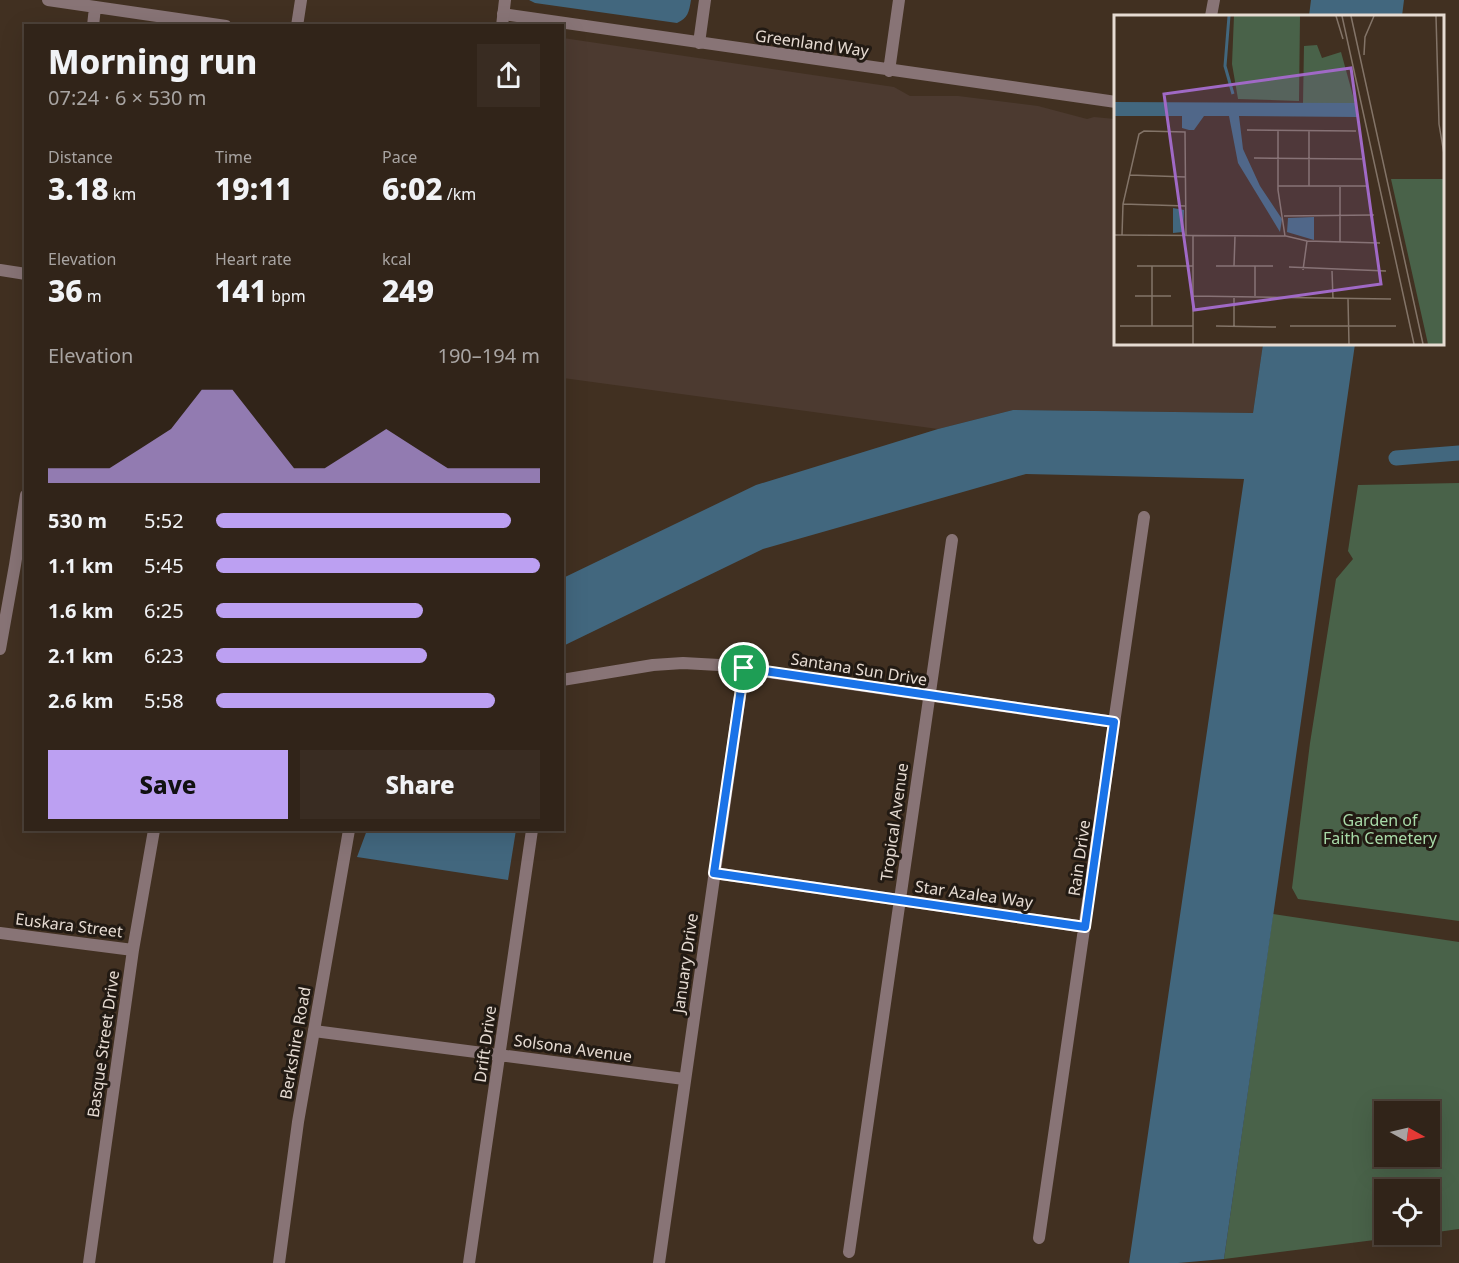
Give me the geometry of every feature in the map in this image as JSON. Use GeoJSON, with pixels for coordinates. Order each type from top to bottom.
{"type":"FeatureCollection","features":[{"type":"Feature","properties":{"kind":"street"},"geometry":{"type":"LineString","coordinates":[[48,0],[212,24]]}},
{"type":"Feature","properties":{"kind":"street"},"geometry":{"type":"LineString","coordinates":[[297,24],[301,0]]}},
{"type":"Feature","properties":{"kind":"street"},"geometry":{"type":"LineString","coordinates":[[503,20],[505,0]]}},
{"type":"Feature","properties":{"kind":"street"},"geometry":{"type":"LineString","coordinates":[[699,43],[705,0]]}},
{"type":"Feature","properties":{"kind":"street"},"geometry":{"type":"LineString","coordinates":[[889,71],[899,0]]}},
{"type":"Feature","properties":{"kind":"street"},"geometry":{"type":"LineString","coordinates":[[1211,15],[1214,0]]}},
{"type":"Feature","properties":{"kind":"street"},"geometry":{"type":"LineString","coordinates":[[93,24],[95,7]]}},
{"type":"Feature","properties":{"kind":"street","name":"Greenland Way"},"geometry":{"type":"LineString","coordinates":[[503,20],[537,24]]}},
{"type":"Feature","properties":{"kind":"street","name":"Greenland Way"},"geometry":{"type":"LineString","coordinates":[[564,27],[699,43],[1114,102]]}},
{"type":"Feature","properties":{"kind":"street"},"geometry":{"type":"LineString","coordinates":[[0,270],[24,274]]}},
{"type":"Feature","properties":{"kind":"street"},"geometry":{"type":"LineString","coordinates":[[0,649],[24,508]]}},
{"type":"Feature","properties":{"kind":"street","name":"Rain Drive"},"geometry":{"type":"LineString","coordinates":[[1039,1238],[1144,517]]}},
{"type":"Feature","properties":{"kind":"street","name":"Tropical Avenue"},"geometry":{"type":"LineString","coordinates":[[849,1252],[952,540]]}},
{"type":"Feature","properties":{"kind":"street","name":"Santana Sun Drive"},"geometry":{"type":"LineString","coordinates":[[564,680],[653,665],[683,663],[744,668],[1114,722]]}},
{"type":"Feature","properties":{"kind":"street","name":"January Drive"},"geometry":{"type":"LineString","coordinates":[[660,1263],[684,1079],[744,668]]}},
{"type":"Feature","properties":{"kind":"street","name":"Basque Street Drive"},"geometry":{"type":"LineString","coordinates":[[89,1263],[134,950],[154,831]]}},
{"type":"Feature","properties":{"kind":"street","name":"Berkshire Road"},"geometry":{"type":"LineString","coordinates":[[279,1263],[298,1122],[349,831]]}},
{"type":"Feature","properties":{"kind":"street","name":"Drift Drive"},"geometry":{"type":"LineString","coordinates":[[469,1263],[532,831]]}},
{"type":"Feature","properties":{"kind":"street","name":"Star Azalea Way"},"geometry":{"type":"LineString","coordinates":[[714,873],[1085,927]]}},
{"type":"Feature","properties":{"kind":"street","name":"Euskara Street"},"geometry":{"type":"LineString","coordinates":[[0,933],[134,950]]}},
{"type":"Feature","properties":{"kind":"street","name":"Solsona Avenue"},"geometry":{"type":"LineString","coordinates":[[314,1031],[684,1079]]}},
{"type":"Feature","properties":{"kind":"shaded area"},"geometry":{"type":"Polygon","coordinates":[[[564,38],[894,87],[910,96],[958,96],[1038,106],[1087,119],[1094,117],[1114,119],[1114,345],[1263,345],[1253,413],[1013,410],[938,429],[564,378],[564,38]]]}},
{"type":"Feature","properties":{"kind":"green space","name":"Garden of Faith Cemetery"},"geometry":{"type":"Polygon","coordinates":[[[1459,483],[1459,921],[1298,899],[1292,888],[1310,743],[1336,579],[1353,559],[1348,551],[1358,485],[1459,483]]]}},
{"type":"Feature","properties":{"kind":"green space"},"geometry":{"type":"Polygon","coordinates":[[[1273,914],[1459,942],[1459,1229],[1440,1232],[1440,1179],[1374,1179],[1374,1240],[1224,1259],[1273,914]]]}},
{"type":"Feature","properties":{"kind":"water"},"geometry":{"type":"Polygon","coordinates":[[[529,0],[691,0],[690,8],[684,19],[677,23],[535,3],[529,0]]]}},
{"type":"Feature","properties":{"kind":"water"},"geometry":{"type":"Polygon","coordinates":[[[1311,0],[1404,0],[1402,15],[1309,15],[1311,0]]]}},
{"type":"Feature","properties":{"kind":"water"},"geometry":{"type":"Polygon","coordinates":[[[1263,345],[1355,345],[1224,1259],[1178,1263],[1129,1263],[1244,479],[1026,474],[763,549],[564,646],[564,578],[756,485],[938,429],[1013,410],[1253,413],[1263,345]]]}},
{"type":"Feature","properties":{"kind":"water"},"geometry":{"type":"Polygon","coordinates":[[[367,831],[516,831],[508,880],[357,857],[367,831]]]}},
{"type":"Feature","properties":{"kind":"waterway"},"geometry":{"type":"LineString","coordinates":[[1396,458],[1459,453]]}},
{"type":"Feature","properties":{"kind":"route"},"geometry":{"type":"LineString","coordinates":[[744,668],[1114,722],[1085,927],[714,873],[744,668]]}}]}
